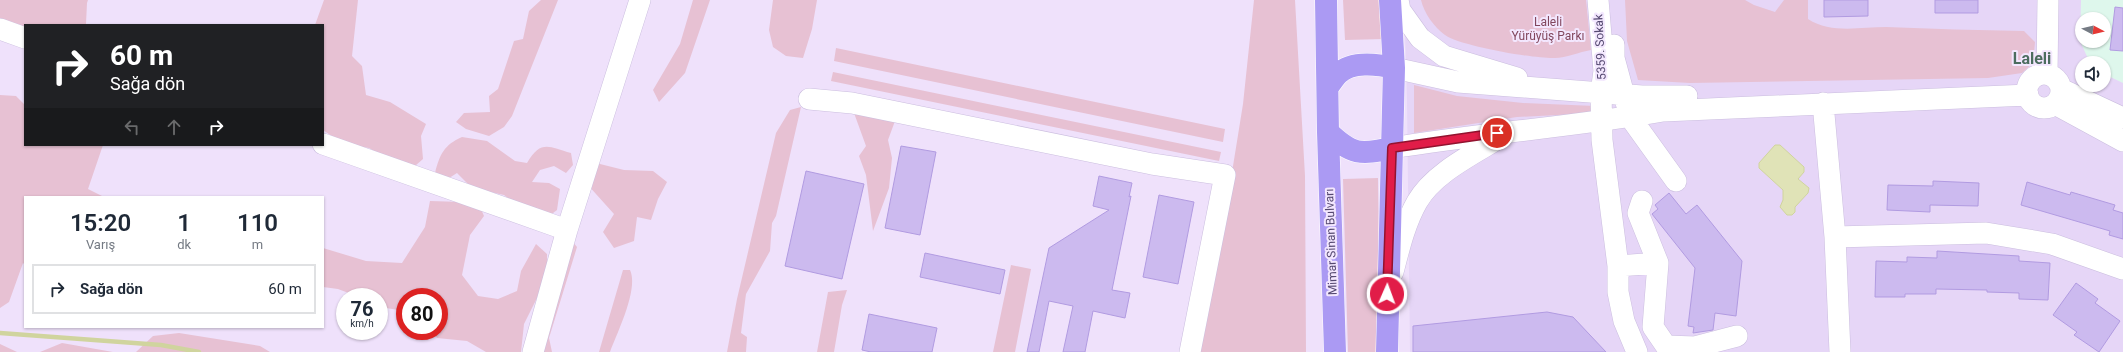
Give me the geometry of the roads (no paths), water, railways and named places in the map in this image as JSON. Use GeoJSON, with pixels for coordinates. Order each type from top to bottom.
{"type":"FeatureCollection","features":[{"type":"Feature","properties":{"kind":"highway"},"geometry":{"type":"LineString","coordinates":[[1326,0],[1328,132],[1342,146],[1355,152],[1373,152],[1392,148]]}},
{"type":"Feature","properties":{"kind":"highway"},"geometry":{"type":"LineString","coordinates":[[1387,352],[1387,294],[1394,68],[1390,0]]}},
{"type":"Feature","properties":{"kind":"highway"},"geometry":{"type":"LineString","coordinates":[[1328,87],[1338,73],[1353,66],[1377,64],[1394,68]]}},
{"type":"Feature","properties":{"kind":"highway","name":"Mimar Sinan Bulvarı"},"geometry":{"type":"LineString","coordinates":[[1328,132],[1335,352]]}},
{"type":"Feature","properties":{"kind":"street"},"geometry":{"type":"LineString","coordinates":[[533,352],[567,230],[640,0]]}},
{"type":"Feature","properties":{"kind":"street"},"geometry":{"type":"LineString","coordinates":[[1398,0],[1400,10],[1420,38],[1444,56],[1554,88]]}},
{"type":"Feature","properties":{"kind":"street","name":"5359. Sokak"},"geometry":{"type":"LineString","coordinates":[[1598,0],[1604,71],[1601,93],[1602,140],[1618,266],[1618,292],[1624,321],[1636,352]]}},
{"type":"Feature","properties":{"kind":"street"},"geometry":{"type":"LineString","coordinates":[[1611,0],[1614,58],[1630,117],[1676,181]]}},
{"type":"Feature","properties":{"kind":"street"},"geometry":{"type":"LineString","coordinates":[[1392,148],[1512,131],[1630,117],[1663,110],[1823,103],[2034,84],[2056,79],[2058,97],[2050,107],[2038,107],[2030,100],[2034,84],[2048,0]]}},
{"type":"Feature","properties":{"kind":"street"},"geometry":{"type":"LineString","coordinates":[[0,29],[24,38]]}},
{"type":"Feature","properties":{"kind":"street"},"geometry":{"type":"LineString","coordinates":[[1394,68],[1458,82],[1664,97],[2034,84]]}},
{"type":"Feature","properties":{"kind":"street"},"geometry":{"type":"LineString","coordinates":[[2058,97],[2123,118]]}},
{"type":"Feature","properties":{"kind":"street"},"geometry":{"type":"LineString","coordinates":[[2058,97],[2123,141]]}},
{"type":"Feature","properties":{"kind":"street"},"geometry":{"type":"LineString","coordinates":[[809,99],[852,103],[1152,164],[1225,175],[1190,352]]}},
{"type":"Feature","properties":{"kind":"street"},"geometry":{"type":"LineString","coordinates":[[1823,103],[1835,237],[1840,352]]}},
{"type":"Feature","properties":{"kind":"street"},"geometry":{"type":"LineString","coordinates":[[1387,294],[1401,241],[1418,202],[1441,175],[1512,131]]}},
{"type":"Feature","properties":{"kind":"street"},"geometry":{"type":"LineString","coordinates":[[324,144],[567,230]]}},
{"type":"Feature","properties":{"kind":"street"},"geometry":{"type":"LineString","coordinates":[[1642,201],[1638,213],[1658,263],[1653,327],[1666,346],[1695,347],[1737,336]]}},
{"type":"Feature","properties":{"kind":"street"},"geometry":{"type":"LineString","coordinates":[[1835,237],[1986,233],[2052,244],[2123,269]]}},
{"type":"Feature","properties":{"kind":"street"},"geometry":{"type":"LineString","coordinates":[[1618,266],[1658,263]]}},
{"type":"Feature","properties":{"kind":"waterway"},"geometry":{"type":"LineString","coordinates":[[0,333],[161,345],[199,352]]}},
{"type":"Feature","properties":{"kind":"district","name":"Laleli"},"geometry":{"type":"Point","coordinates":[2032,58]}},
{"type":"Feature","properties":{"kind":"park label","name":"Laleli Yürüyüş Parkı"},"geometry":{"type":"Point","coordinates":[1548,29]}}]}
